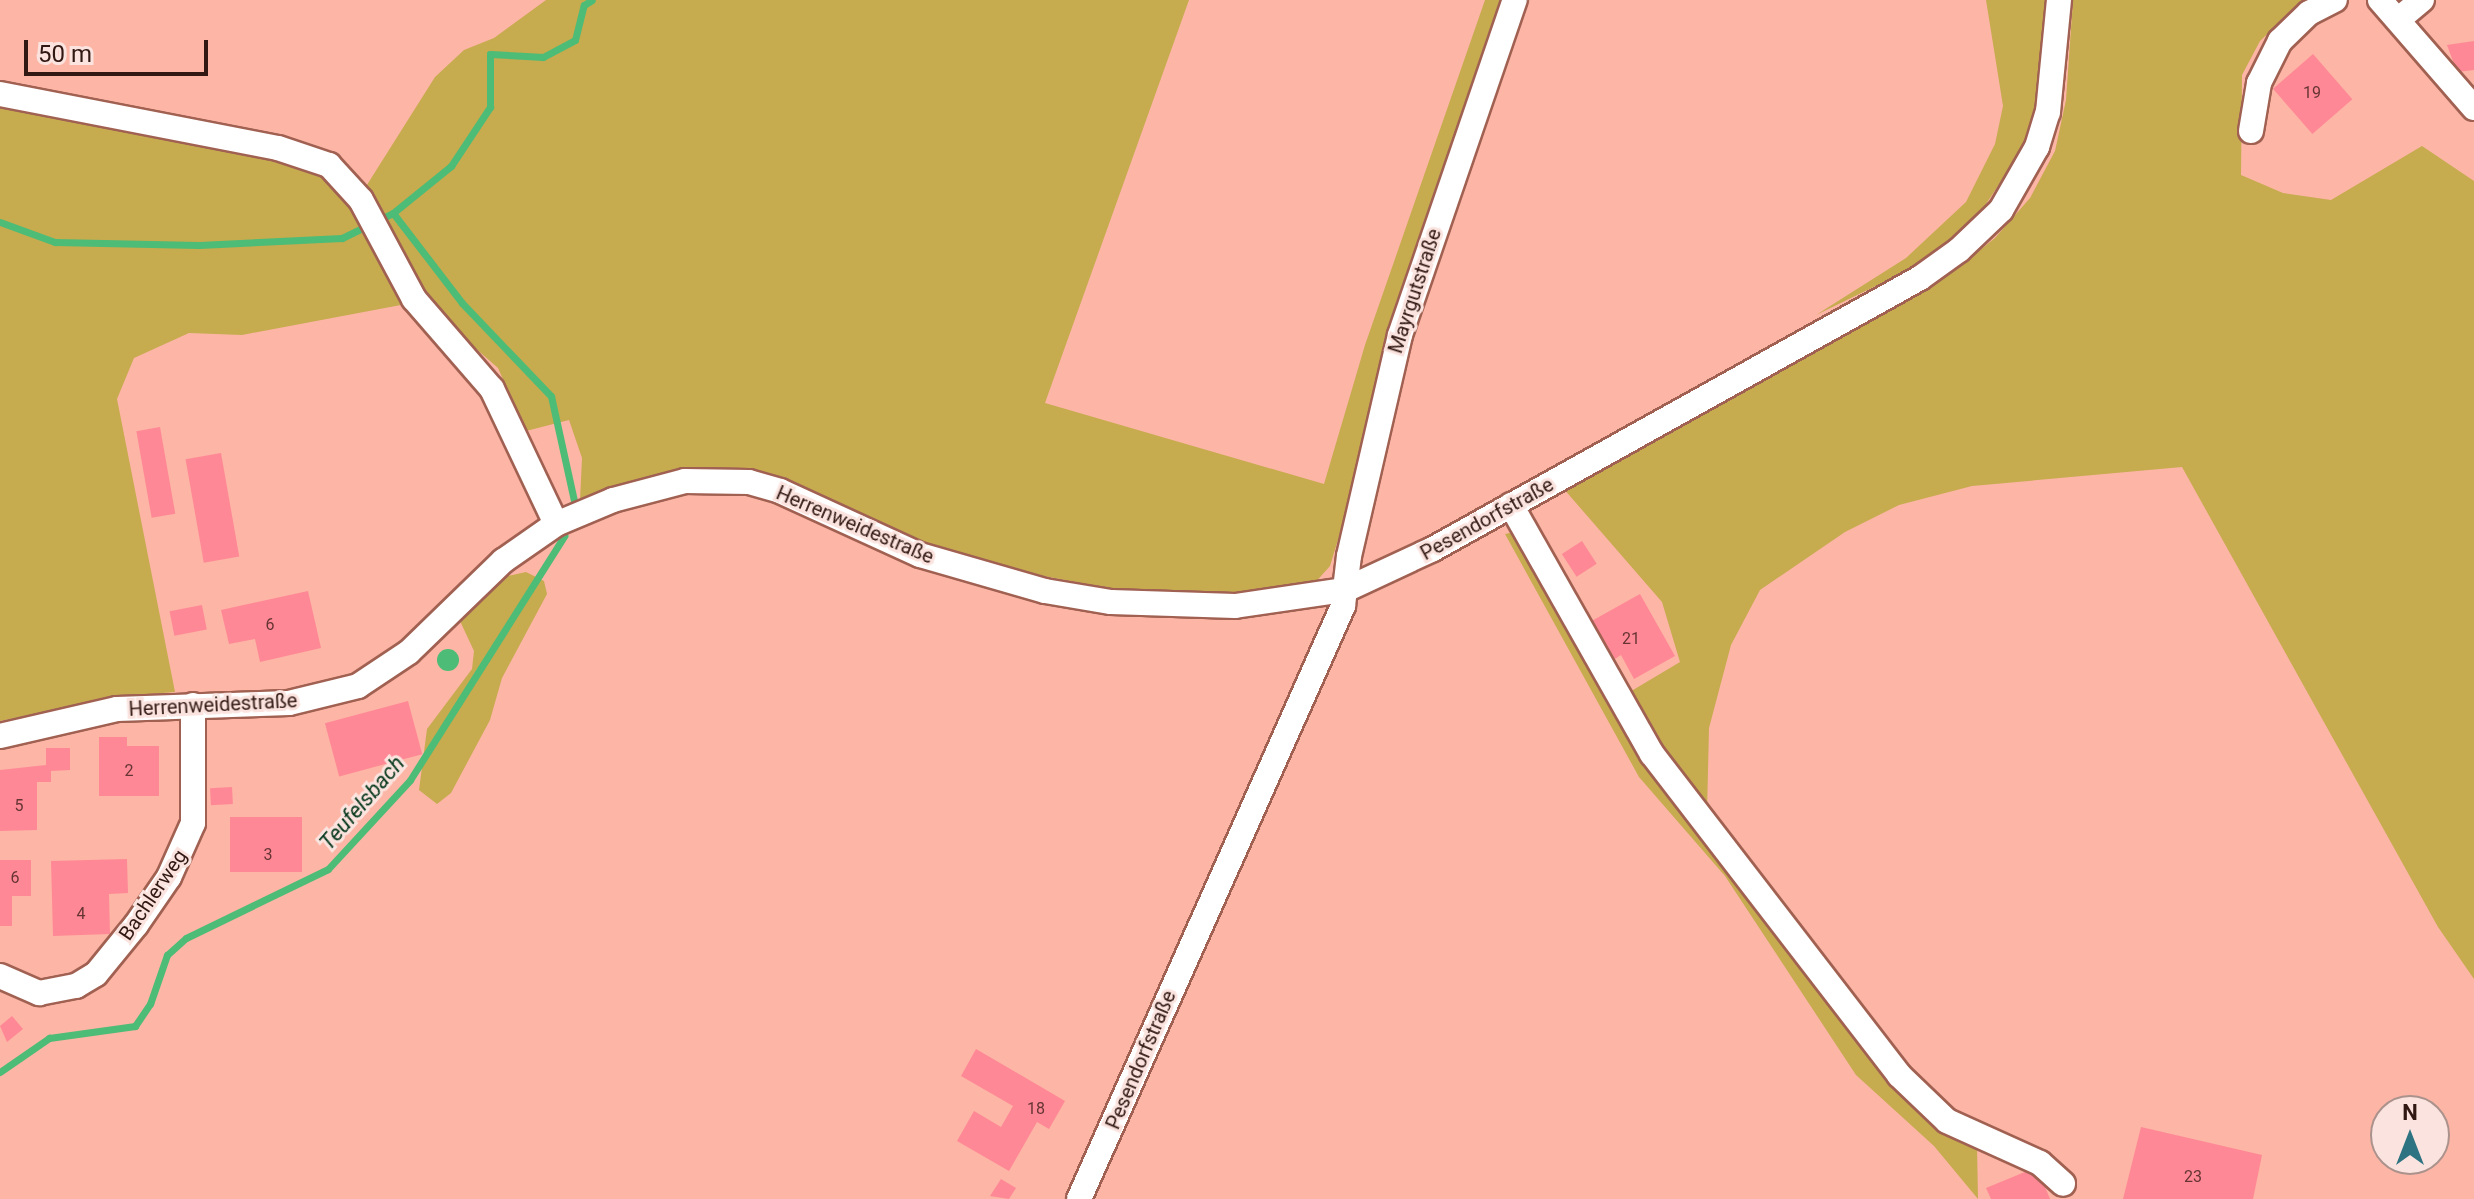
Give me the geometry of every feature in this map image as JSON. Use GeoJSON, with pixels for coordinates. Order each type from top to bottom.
{"type":"FeatureCollection","features":[{"type":"Feature","properties":{"kind":"street","name":"Mayrgutstraße"},"geometry":{"type":"LineString","coordinates":[[1345,590],[1400,335],[1515,0]]}},
{"type":"Feature","properties":{"kind":"street","name":"Pesendorfstraße"},"geometry":{"type":"LineString","coordinates":[[1079,1199],[1337,619],[1345,590],[1511,505],[1920,278],[1983,229],[2020,183],[2037,147],[2048,112],[2059,0]]}},
{"type":"Feature","properties":{"kind":"street"},"geometry":{"type":"LineString","coordinates":[[2251,131],[2259,83],[2280,41],[2292,25],[2335,0]]}},
{"type":"Feature","properties":{"kind":"street"},"geometry":{"type":"LineString","coordinates":[[2380,0],[2399,19],[2456,94],[2474,108]]}},
{"type":"Feature","properties":{"kind":"street"},"geometry":{"type":"LineString","coordinates":[[2399,19],[2422,0]]}},
{"type":"Feature","properties":{"kind":"street"},"geometry":{"type":"LineString","coordinates":[[0,94],[306,155],[344,177],[373,221],[414,299],[492,389],[556,524]]}},
{"type":"Feature","properties":{"kind":"street","name":"Herrenweidestraße"},"geometry":{"type":"LineString","coordinates":[[0,736],[117,709],[289,703],[358,686],[409,652],[503,561],[556,524],[650,489],[714,479],[749,482],[920,555],[1045,591],[1111,602],[1235,606],[1345,590]]}},
{"type":"Feature","properties":{"kind":"street"},"geometry":{"type":"LineString","coordinates":[[1511,505],[1652,754],[1899,1075],[1947,1121],[2040,1163],[2063,1184]]}},
{"type":"Feature","properties":{"kind":"street","name":"Bachlerweg"},"geometry":{"type":"LineString","coordinates":[[0,976],[39,993],[76,986],[96,974],[136,925],[169,877],[193,823],[193,705]]}},
{"type":"Feature","properties":{"kind":"shaded area"},"geometry":{"type":"Polygon","coordinates":[[[546,0],[1189,0],[1045,403],[1324,484],[1365,345],[1485,0],[1502,0],[1330,566],[1313,585],[1284,593],[1142,594],[988,566],[724,470],[685,469],[580,501],[582,458],[569,420],[526,431],[498,368],[431,309],[365,188],[435,77],[464,50],[494,38],[546,0]]]}},
{"type":"Feature","properties":{"kind":"shaded area"},"geometry":{"type":"Polygon","coordinates":[[[1986,0],[2048,0],[2038,102],[2028,141],[1982,210],[1925,262],[1816,315],[1906,258],[1966,202],[1995,144],[2003,106],[1986,0]]]}},
{"type":"Feature","properties":{"kind":"shaded area"},"geometry":{"type":"Polygon","coordinates":[[[2073,0],[2303,0],[2260,41],[2242,75],[2241,175],[2283,193],[2331,200],[2422,146],[2474,181],[2474,979],[2438,927],[2182,467],[1972,486],[1899,505],[1845,532],[1760,590],[1731,645],[1709,728],[1707,812],[1886,1048],[1977,1145],[1978,1199],[1934,1146],[1856,1075],[1725,876],[1639,777],[1505,534],[1535,528],[1623,696],[1680,662],[1662,602],[1563,488],[1852,331],[1950,274],[1995,238],[2030,198],[2055,151],[2066,100],[2073,0]]]}},
{"type":"Feature","properties":{"kind":"shaded area"},"geometry":{"type":"Polygon","coordinates":[[[0,102],[308,162],[343,188],[406,304],[242,335],[189,333],[134,358],[117,399],[175,692],[125,696],[0,721],[0,102]]]}},
{"type":"Feature","properties":{"kind":"shaded area"},"geometry":{"type":"Polygon","coordinates":[[[526,572],[544,581],[547,594],[502,678],[490,720],[451,793],[437,804],[419,790],[427,729],[472,669],[474,651],[460,621],[468,599],[489,580],[526,572]]]}},
{"type":"Feature","properties":{"kind":"shaded area"},"geometry":{"type":"Polygon","coordinates":[[[448,649],[459,660],[448,671],[437,660],[448,649]]]}},
{"type":"Feature","properties":{"kind":"building"},"geometry":{"type":"Polygon","coordinates":[[[2474,41],[2474,70],[2457,72],[2447,45],[2474,41]]]}},
{"type":"Feature","properties":{"kind":"building"},"geometry":{"type":"Polygon","coordinates":[[[2313,54],[2352,99],[2312,134],[2273,89],[2313,54]]]}},
{"type":"Feature","properties":{"kind":"building"},"geometry":{"type":"Polygon","coordinates":[[[160,427],[175,514],[152,518],[136,431],[160,427]]]}},
{"type":"Feature","properties":{"kind":"building"},"geometry":{"type":"Polygon","coordinates":[[[221,453],[239,556],[204,563],[186,459],[221,453]]]}},
{"type":"Feature","properties":{"kind":"building"},"geometry":{"type":"Polygon","coordinates":[[[1582,541],[1597,564],[1577,577],[1562,554],[1582,541]]]}},
{"type":"Feature","properties":{"kind":"building"},"geometry":{"type":"Polygon","coordinates":[[[308,591],[321,648],[260,662],[255,639],[229,644],[221,610],[308,591]]]}},
{"type":"Feature","properties":{"kind":"building"},"geometry":{"type":"Polygon","coordinates":[[[1640,594],[1675,656],[1634,679],[1621,655],[1610,662],[1588,623],[1640,594]]]}},
{"type":"Feature","properties":{"kind":"building"},"geometry":{"type":"Polygon","coordinates":[[[202,605],[207,630],[174,636],[170,611],[202,605]]]}},
{"type":"Feature","properties":{"kind":"building"},"geometry":{"type":"Polygon","coordinates":[[[408,701],[422,754],[339,776],[325,723],[408,701]]]}},
{"type":"Feature","properties":{"kind":"building"},"geometry":{"type":"Polygon","coordinates":[[[99,737],[127,737],[127,746],[159,746],[159,796],[99,796],[99,737]]]}},
{"type":"Feature","properties":{"kind":"building"},"geometry":{"type":"Polygon","coordinates":[[[46,748],[70,748],[70,770],[51,771],[51,782],[37,782],[37,830],[0,831],[0,770],[46,765],[46,748]]]}},
{"type":"Feature","properties":{"kind":"building"},"geometry":{"type":"Polygon","coordinates":[[[232,787],[233,804],[211,805],[210,788],[232,787]]]}},
{"type":"Feature","properties":{"kind":"building"},"geometry":{"type":"Polygon","coordinates":[[[230,817],[302,817],[302,872],[230,872],[230,817]]]}},
{"type":"Feature","properties":{"kind":"building"},"geometry":{"type":"Polygon","coordinates":[[[127,859],[128,893],[109,894],[110,934],[53,936],[51,861],[127,859]]]}},
{"type":"Feature","properties":{"kind":"building"},"geometry":{"type":"Polygon","coordinates":[[[0,860],[31,860],[31,896],[12,896],[12,926],[0,926],[0,860]]]}},
{"type":"Feature","properties":{"kind":"building"},"geometry":{"type":"Polygon","coordinates":[[[12,1016],[23,1029],[7,1042],[0,1026],[12,1016]]]}},
{"type":"Feature","properties":{"kind":"building"},"geometry":{"type":"Polygon","coordinates":[[[976,1049],[1065,1101],[1049,1129],[1037,1122],[1009,1171],[957,1141],[974,1111],[1001,1127],[1013,1106],[961,1076],[976,1049]]]}},
{"type":"Feature","properties":{"kind":"building"},"geometry":{"type":"Polygon","coordinates":[[[2141,1127],[2262,1155],[2253,1199],[2123,1199],[2141,1127]]]}},
{"type":"Feature","properties":{"kind":"building"},"geometry":{"type":"Polygon","coordinates":[[[2037,1167],[2050,1199],[1991,1199],[1986,1188],[2037,1167]]]}},
{"type":"Feature","properties":{"kind":"building"},"geometry":{"type":"Polygon","coordinates":[[[1001,1179],[1016,1188],[1009,1199],[990,1196],[1001,1179]]]}},
{"type":"Feature","properties":{"kind":"waterway","name":"Teufelsbach"},"geometry":{"type":"LineString","coordinates":[[0,222],[55,242],[199,245],[342,238],[393,213],[451,166],[490,107],[490,54],[543,57],[575,40],[584,5],[592,0]]}},
{"type":"Feature","properties":{"kind":"waterway","name":"Teufelsbach"},"geometry":{"type":"LineString","coordinates":[[393,213],[462,303],[551,396],[574,501]]}},
{"type":"Feature","properties":{"kind":"waterway","name":"Teufelsbach"},"geometry":{"type":"LineString","coordinates":[[0,1072],[49,1038],[135,1026],[150,1004],[167,955],[186,938],[328,869],[410,780],[564,536]]}}]}
